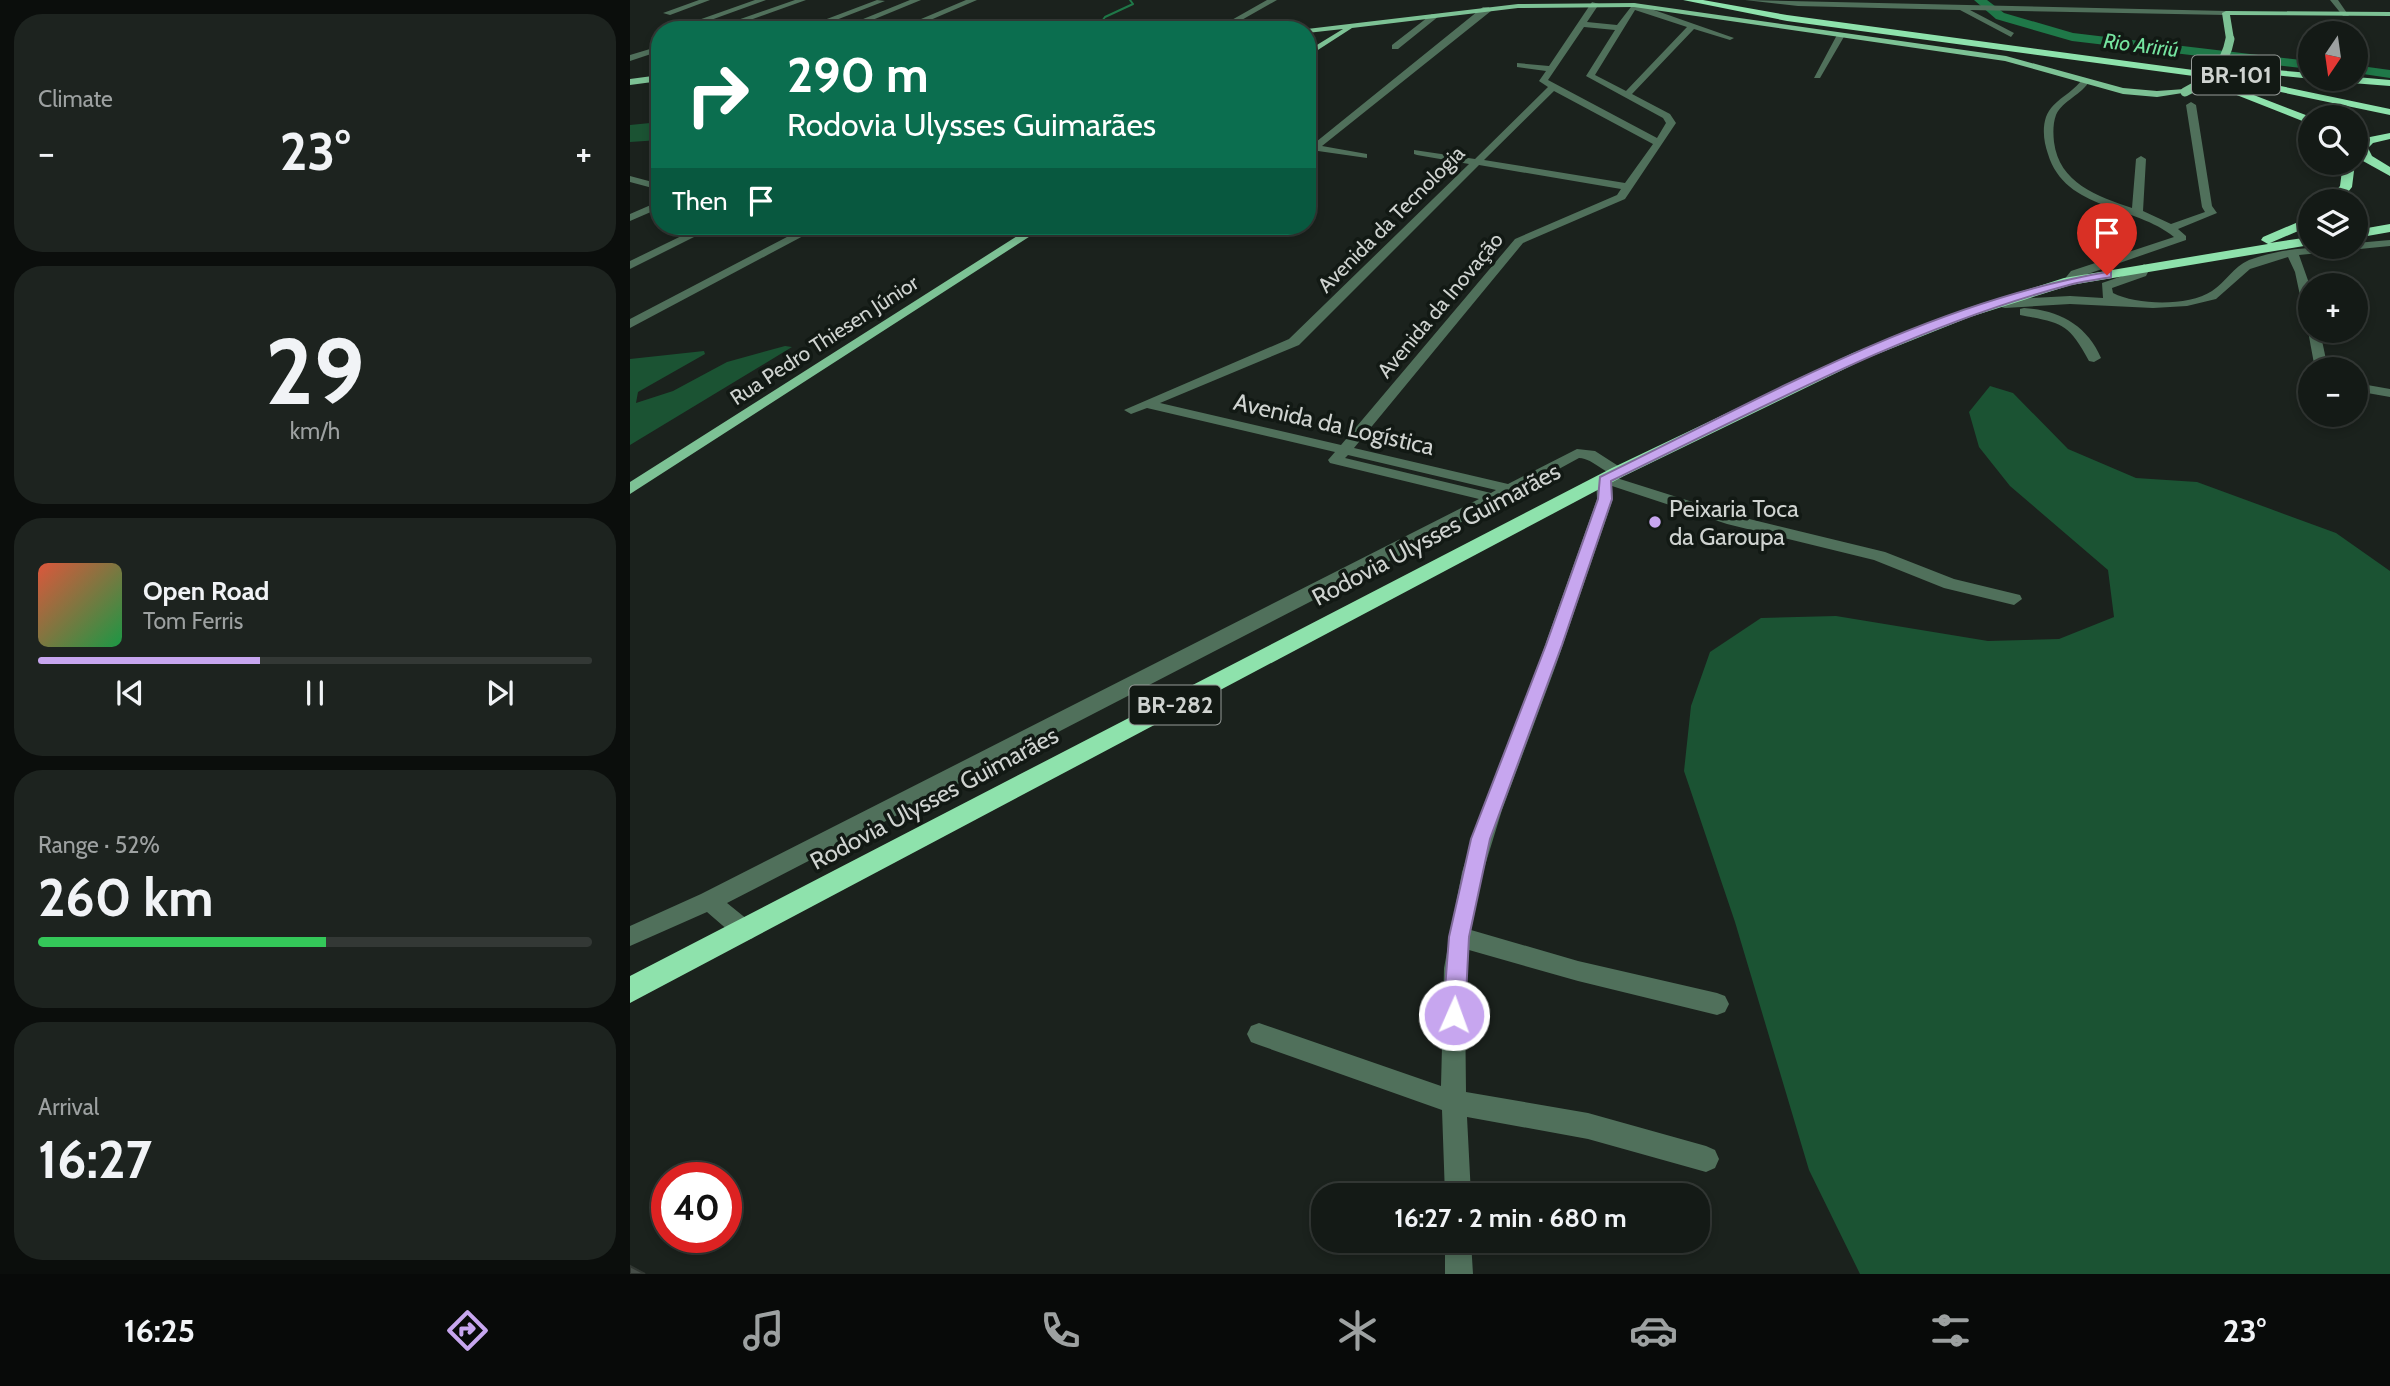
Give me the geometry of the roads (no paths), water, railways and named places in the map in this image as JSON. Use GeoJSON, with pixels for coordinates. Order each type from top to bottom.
{"type":"FeatureCollection","features":[{"type":"Feature","properties":{"kind":"highway","name":"BR-101"},"geometry":{"type":"LineString","coordinates":[[1688,0],[1773,16],[2222,77],[2390,112]]}},
{"type":"Feature","properties":{"kind":"highway","name":"BR-101"},"geometry":{"type":"LineString","coordinates":[[1709,0],[2249,77],[2390,105]]}},
{"type":"Feature","properties":{"kind":"highway"},"geometry":{"type":"LineString","coordinates":[[1931,37],[2193,79],[2257,98],[2298,116]]}},
{"type":"Feature","properties":{"kind":"highway","name":"BR-101"},"geometry":{"type":"LineString","coordinates":[[2081,53],[2198,65],[2390,105]]}},
{"type":"Feature","properties":{"kind":"highway"},"geometry":{"type":"LineString","coordinates":[[2198,65],[2298,75]]}},
{"type":"Feature","properties":{"kind":"highway"},"geometry":{"type":"LineString","coordinates":[[2368,81],[2390,83]]}},
{"type":"Feature","properties":{"kind":"highway"},"geometry":{"type":"LineString","coordinates":[[2390,136],[2369,140],[2362,148],[2367,158],[2390,172]]}},
{"type":"Feature","properties":{"kind":"highway"},"geometry":{"type":"LineString","coordinates":[[2245,252],[2298,227]]}},
{"type":"Feature","properties":{"kind":"highway"},"geometry":{"type":"LineString","coordinates":[[2368,232],[2390,228]]}},
{"type":"Feature","properties":{"kind":"highway"},"geometry":{"type":"LineString","coordinates":[[2368,234],[2390,234]]}},
{"type":"Feature","properties":{"kind":"highway","name":"Rodovia Ulysses Guimarães"},"geometry":{"type":"LineString","coordinates":[[631,986],[745,931],[1611,476],[1859,356],[1996,304],[2069,281],[2298,243]]}},
{"type":"Feature","properties":{"kind":"main road"},"geometry":{"type":"LineString","coordinates":[[1316,30],[1486,9],[1595,4],[1634,6],[2017,61],[2140,93],[2185,92],[2220,68],[2228,52],[2230,39],[2225,13],[2390,15]]}},
{"type":"Feature","properties":{"kind":"main road"},"geometry":{"type":"LineString","coordinates":[[1316,50],[1356,26]]}},
{"type":"Feature","properties":{"kind":"main road"},"geometry":{"type":"LineString","coordinates":[[1327,29],[1340,35]]}},
{"type":"Feature","properties":{"kind":"main road"},"geometry":{"type":"LineString","coordinates":[[630,82],[651,79]]}},
{"type":"Feature","properties":{"kind":"main road","name":"Rua Pedro Thiesen Júnior"},"geometry":{"type":"LineString","coordinates":[[630,489],[1026,235]]}},
{"type":"Feature","properties":{"kind":"street"},"geometry":{"type":"LineString","coordinates":[[667,13],[706,0]]}},
{"type":"Feature","properties":{"kind":"street"},"geometry":{"type":"LineString","coordinates":[[700,21],[762,0]]}},
{"type":"Feature","properties":{"kind":"street"},"geometry":{"type":"LineString","coordinates":[[740,21],[802,0]]}},
{"type":"Feature","properties":{"kind":"street"},"geometry":{"type":"LineString","coordinates":[[825,21],[879,0],[905,5]]}},
{"type":"Feature","properties":{"kind":"street"},"geometry":{"type":"LineString","coordinates":[[863,21],[917,0]]}},
{"type":"Feature","properties":{"kind":"street"},"geometry":{"type":"LineString","coordinates":[[921,21],[973,0]]}},
{"type":"Feature","properties":{"kind":"street"},"geometry":{"type":"LineString","coordinates":[[1234,21],[1273,0]]}},
{"type":"Feature","properties":{"kind":"street"},"geometry":{"type":"LineString","coordinates":[[1749,0],[1900,4],[1961,9],[2225,13]]}},
{"type":"Feature","properties":{"kind":"street"},"geometry":{"type":"LineString","coordinates":[[2044,10],[2046,0]]}},
{"type":"Feature","properties":{"kind":"street"},"geometry":{"type":"LineString","coordinates":[[2115,11],[2117,0]]}},
{"type":"Feature","properties":{"kind":"street"},"geometry":{"type":"LineString","coordinates":[[2334,0],[2346,14]]}},
{"type":"Feature","properties":{"kind":"street"},"geometry":{"type":"LineString","coordinates":[[1595,4],[1542,82],[1549,90],[1569,94],[1660,143],[1670,127],[1670,120],[1590,75],[1634,6],[1730,38]]}},
{"type":"Feature","properties":{"kind":"street"},"geometry":{"type":"LineString","coordinates":[[1316,146],[1487,11],[1486,9]]}},
{"type":"Feature","properties":{"kind":"street"},"geometry":{"type":"LineString","coordinates":[[1961,9],[2011,35]]}},
{"type":"Feature","properties":{"kind":"street"},"geometry":{"type":"LineString","coordinates":[[1395,47],[1436,16]]}},
{"type":"Feature","properties":{"kind":"street"},"geometry":{"type":"LineString","coordinates":[[1581,24],[1620,28]]}},
{"type":"Feature","properties":{"kind":"street"},"geometry":{"type":"LineString","coordinates":[[1627,95],[1692,26]]}},
{"type":"Feature","properties":{"kind":"street"},"geometry":{"type":"LineString","coordinates":[[1817,76],[1841,35]]}},
{"type":"Feature","properties":{"kind":"street"},"geometry":{"type":"LineString","coordinates":[[630,58],[651,51]]}},
{"type":"Feature","properties":{"kind":"street"},"geometry":{"type":"LineString","coordinates":[[1520,65],[1551,69]]}},
{"type":"Feature","properties":{"kind":"street"},"geometry":{"type":"LineString","coordinates":[[2069,281],[2075,274],[2182,238],[2170,228],[2080,190],[2066,178],[2052,159],[2050,116],[2058,105],[2082,87],[2086,80]]}},
{"type":"Feature","properties":{"kind":"street"},"geometry":{"type":"LineString","coordinates":[[1614,88],[1639,84]]}},
{"type":"Feature","properties":{"kind":"street","name":"Avenida da Tecnologia"},"geometry":{"type":"LineString","coordinates":[[1131,410],[1294,342],[1549,90]]}},
{"type":"Feature","properties":{"kind":"street"},"geometry":{"type":"LineString","coordinates":[[2170,228],[2212,213],[2207,207],[2191,105]]}},
{"type":"Feature","properties":{"kind":"street","name":"Avenida da Inovação"},"geometry":{"type":"LineString","coordinates":[[1340,455],[1519,241],[1621,197],[1660,143]]}},
{"type":"Feature","properties":{"kind":"street"},"geometry":{"type":"LineString","coordinates":[[1316,148],[1363,156]]}},
{"type":"Feature","properties":{"kind":"street"},"geometry":{"type":"LineString","coordinates":[[1417,152],[1628,187]]}},
{"type":"Feature","properties":{"kind":"street"},"geometry":{"type":"LineString","coordinates":[[2137,215],[2141,159]]}},
{"type":"Feature","properties":{"kind":"street"},"geometry":{"type":"LineString","coordinates":[[630,179],[651,185]]}},
{"type":"Feature","properties":{"kind":"street"},"geometry":{"type":"LineString","coordinates":[[630,218],[651,208]]}},
{"type":"Feature","properties":{"kind":"street"},"geometry":{"type":"LineString","coordinates":[[630,265],[692,235]]}},
{"type":"Feature","properties":{"kind":"street"},"geometry":{"type":"LineString","coordinates":[[630,324],[799,235]]}},
{"type":"Feature","properties":{"kind":"street"},"geometry":{"type":"LineString","coordinates":[[1996,304],[2117,300],[2150,304],[2202,300],[2227,287],[2237,273],[2250,263],[2293,254],[2390,243]]}},
{"type":"Feature","properties":{"kind":"street"},"geometry":{"type":"LineString","coordinates":[[2293,254],[2298,273]]}},
{"type":"Feature","properties":{"kind":"street"},"geometry":{"type":"LineString","coordinates":[[2117,300],[2107,295],[2106,286],[2142,273],[2144,268]]}},
{"type":"Feature","properties":{"kind":"street"},"geometry":{"type":"LineString","coordinates":[[1996,304],[2015,312],[2040,311],[2063,319],[2087,342],[2094,358]]}},
{"type":"Feature","properties":{"kind":"street"},"geometry":{"type":"LineString","coordinates":[[2368,389],[2390,393]]}},
{"type":"Feature","properties":{"kind":"street","name":"Avenida da Logística"},"geometry":{"type":"LineString","coordinates":[[1147,404],[1493,498]]}},
{"type":"Feature","properties":{"kind":"street","name":"Avenida da Logística"},"geometry":{"type":"LineString","coordinates":[[1131,410],[1511,489]]}},
{"type":"Feature","properties":{"kind":"street"},"geometry":{"type":"LineString","coordinates":[[630,936],[709,901],[1394,552],[1580,453],[1590,454],[1611,476],[1722,516],[1879,556],[1950,584],[2014,600]]}},
{"type":"Feature","properties":{"kind":"street"},"geometry":{"type":"LineString","coordinates":[[1458,1183],[1454,1015],[1459,937],[1481,839],[1554,645],[1611,476]]}},
{"type":"Feature","properties":{"kind":"street"},"geometry":{"type":"LineString","coordinates":[[709,901],[745,931]]}},
{"type":"Feature","properties":{"kind":"street"},"geometry":{"type":"LineString","coordinates":[[1459,937],[1578,971],[1717,1004]]}},
{"type":"Feature","properties":{"kind":"street"},"geometry":{"type":"LineString","coordinates":[[1259,1034],[1456,1103],[1550,1118],[1706,1159]]}},
{"type":"Feature","properties":{"kind":"street"},"geometry":{"type":"LineString","coordinates":[[1458,1253],[1459,1274]]}},
{"type":"Feature","properties":{"kind":"waterway"},"geometry":{"type":"LineString","coordinates":[[1102,21],[1133,4],[1130,0]]}},
{"type":"Feature","properties":{"kind":"waterway","name":"Rio Aririú"},"geometry":{"type":"LineString","coordinates":[[1980,0],[2000,16],[2072,37],[2298,64]]}},
{"type":"Feature","properties":{"kind":"waterway","name":"Rio Aririú"},"geometry":{"type":"LineString","coordinates":[[2368,71],[2390,74]]}},
{"type":"Feature","properties":{"kind":"place","name":"Peixaria Toca da Garoupa"},"geometry":{"type":"Point","coordinates":[1655,522]}}]}
